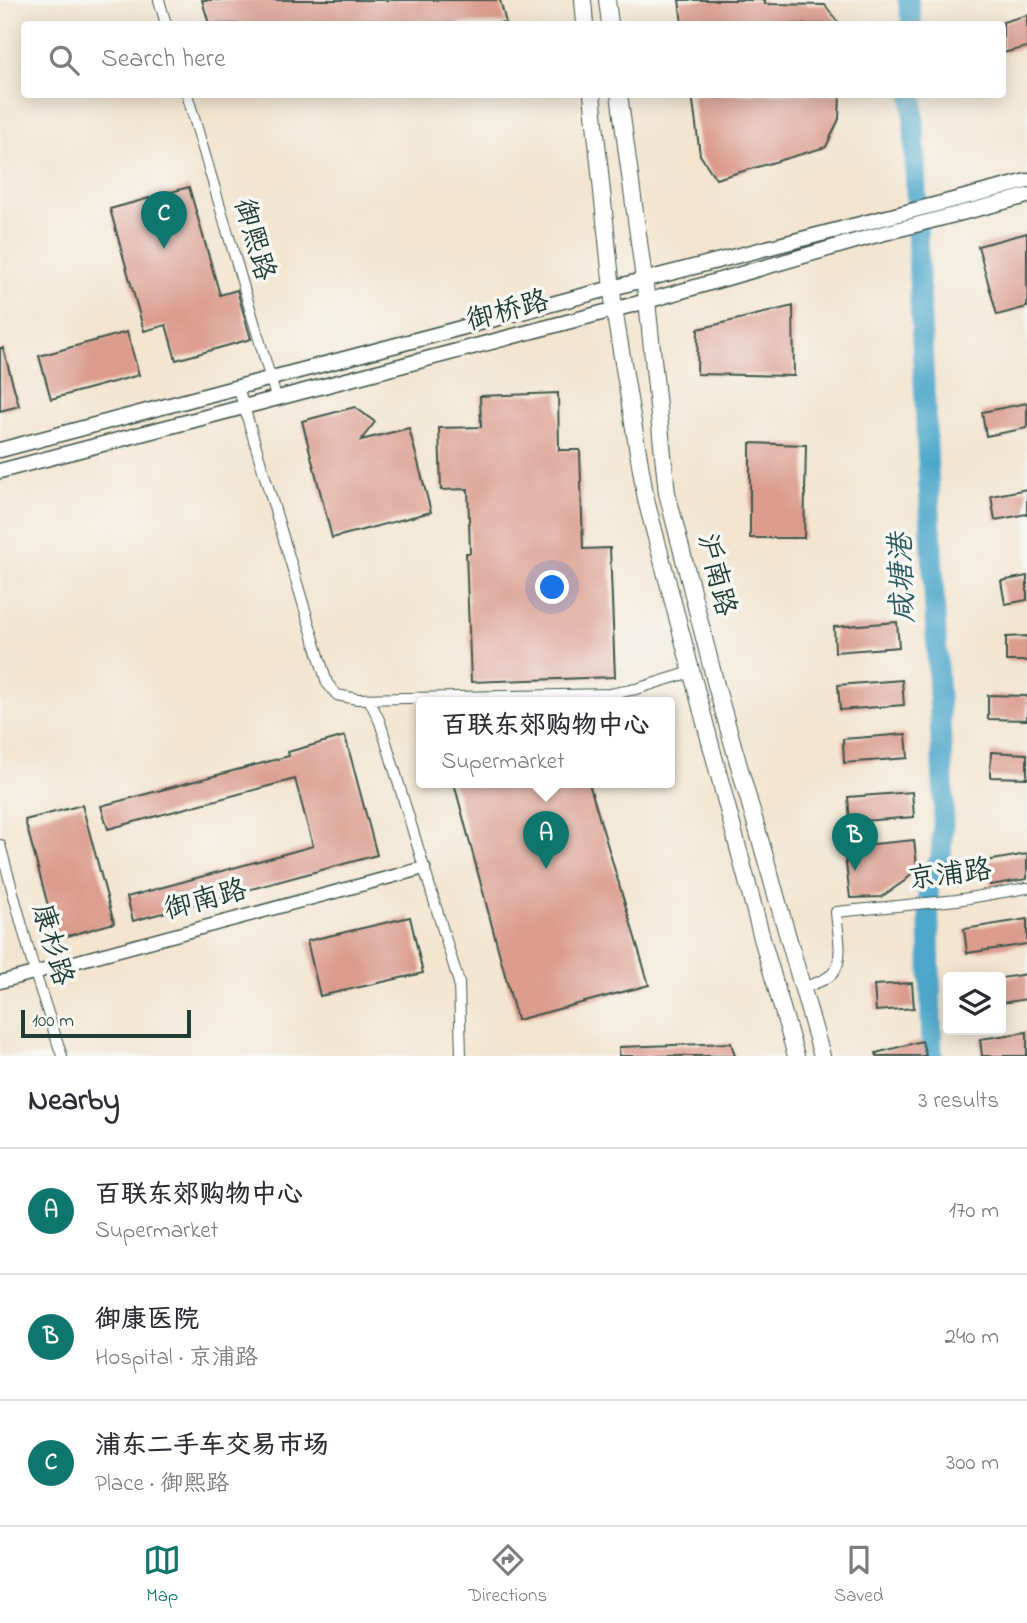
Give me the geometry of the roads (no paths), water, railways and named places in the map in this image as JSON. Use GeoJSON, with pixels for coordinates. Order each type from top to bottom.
{"type":"FeatureCollection","features":[{"type":"Feature","properties":{"kind":"main road"},"geometry":{"type":"LineString","coordinates":[[583,0],[585,21]]}},
{"type":"Feature","properties":{"kind":"main road"},"geometry":{"type":"LineString","coordinates":[[607,0],[610,21]]}},
{"type":"Feature","properties":{"kind":"main road","name":"沪南路"},"geometry":{"type":"LineString","coordinates":[[592,98],[614,309],[646,500],[763,942],[796,1056]]}},
{"type":"Feature","properties":{"kind":"main road","name":"沪南路"},"geometry":{"type":"LineString","coordinates":[[619,98],[642,281],[647,301],[667,493],[717,688],[822,1056]]}},
{"type":"Feature","properties":{"kind":"main road","name":"御桥路"},"geometry":{"type":"LineString","coordinates":[[0,450],[612,288],[872,229],[959,206],[1027,181]]}},
{"type":"Feature","properties":{"kind":"main road","name":"御桥路"},"geometry":{"type":"LineString","coordinates":[[959,206],[1027,196]]}},
{"type":"Feature","properties":{"kind":"main road","name":"御桥路"},"geometry":{"type":"LineString","coordinates":[[0,471],[647,301],[872,229]]}},
{"type":"Feature","properties":{"kind":"street"},"geometry":{"type":"LineString","coordinates":[[159,0],[165,21]]}},
{"type":"Feature","properties":{"kind":"street","name":"御熙路"},"geometry":{"type":"LineString","coordinates":[[188,98],[276,397]]}},
{"type":"Feature","properties":{"kind":"street"},"geometry":{"type":"LineString","coordinates":[[238,387],[327,683],[337,695],[357,699],[416,698]]}},
{"type":"Feature","properties":{"kind":"street"},"geometry":{"type":"LineString","coordinates":[[465,697],[610,694],[691,673]]}},
{"type":"Feature","properties":{"kind":"street"},"geometry":{"type":"LineString","coordinates":[[369,699],[380,722],[459,983],[461,1056]]}},
{"type":"Feature","properties":{"kind":"street","name":"康杉路"},"geometry":{"type":"LineString","coordinates":[[0,845],[35,973],[62,1056]]}},
{"type":"Feature","properties":{"kind":"street","name":"御南路"},"geometry":{"type":"LineString","coordinates":[[0,982],[424,868]]}},
{"type":"Feature","properties":{"kind":"street","name":"京浦路"},"geometry":{"type":"LineString","coordinates":[[803,988],[825,980],[833,974],[837,966],[839,955],[836,912],[957,900],[1027,888]]}},
{"type":"Feature","properties":{"kind":"waterway","name":"咸塘港"},"geometry":{"type":"LineString","coordinates":[[908,0],[912,21]]}},
{"type":"Feature","properties":{"kind":"waterway","name":"咸塘港"},"geometry":{"type":"LineString","coordinates":[[913,98],[944,804],[941,857],[928,884],[932,1056]]}},
{"type":"Feature","properties":{"kind":"place","name":"浦东二手车交易市场"},"geometry":{"type":"Point","coordinates":[164,249]}},
{"type":"Feature","properties":{"kind":"place","name":"百联东郊购物中心"},"geometry":{"type":"Point","coordinates":[546,869]}},
{"type":"Feature","properties":{"kind":"place","name":"御康医院"},"geometry":{"type":"Point","coordinates":[855,871]}}]}
